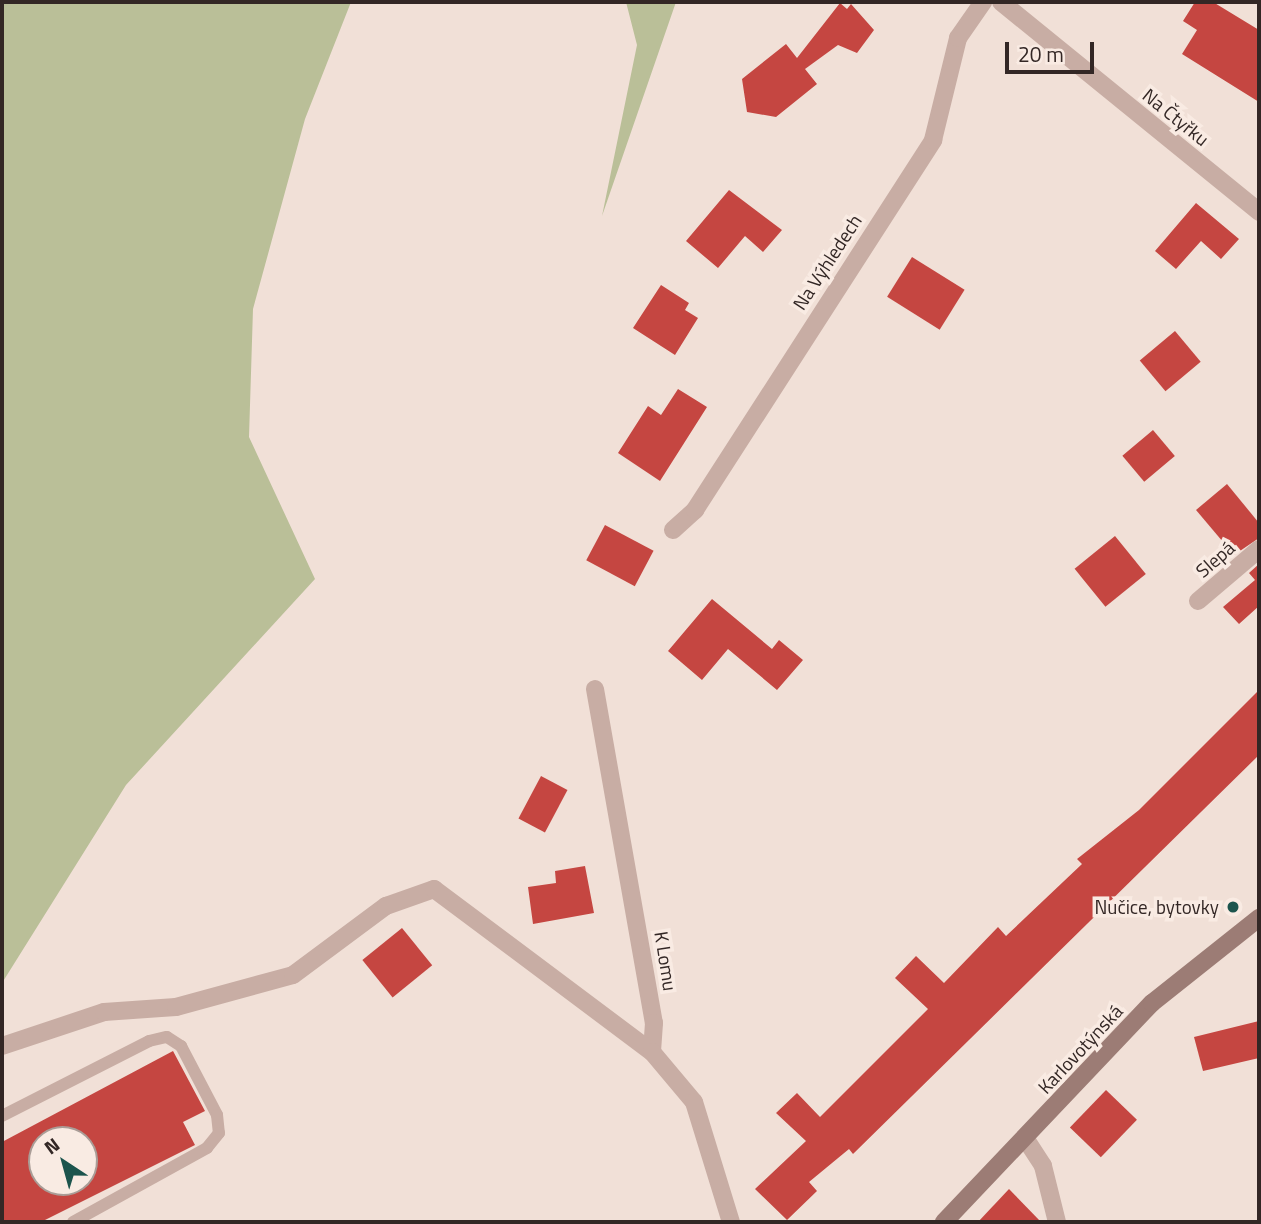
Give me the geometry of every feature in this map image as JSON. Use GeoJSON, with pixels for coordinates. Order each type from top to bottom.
{"type":"FeatureCollection","features":[{"type":"Feature","properties":{"kind":"main road","name":"Karlovotýnská"},"geometry":{"type":"LineString","coordinates":[[944,1222],[1152,1003],[1259,918]]}},
{"type":"Feature","properties":{"kind":"street","name":"Na Výhledech"},"geometry":{"type":"LineString","coordinates":[[673,530],[695,510],[933,140],[958,38],[983,2]]}},
{"type":"Feature","properties":{"kind":"street","name":"Na Čtyřku"},"geometry":{"type":"LineString","coordinates":[[1001,2],[1259,212]]}},
{"type":"Feature","properties":{"kind":"street","name":"Slepá"},"geometry":{"type":"LineString","coordinates":[[1198,601],[1259,549]]}},
{"type":"Feature","properties":{"kind":"street","name":"K Lomu"},"geometry":{"type":"LineString","coordinates":[[595,689],[646,969],[652,1052]]}},
{"type":"Feature","properties":{"kind":"street"},"geometry":{"type":"LineString","coordinates":[[2,1046],[104,1012],[176,1007],[293,975],[386,906],[434,889],[652,1052],[694,1102],[731,1222]]}},
{"type":"Feature","properties":{"kind":"street"},"geometry":{"type":"LineString","coordinates":[[1025,1138],[1043,1166],[1057,1222]]}},
{"type":"Feature","properties":{"kind":"lane"},"geometry":{"type":"LineString","coordinates":[[2,1116],[149,1041],[167,1037],[181,1046],[217,1115],[219,1133],[207,1148],[74,1222]]}},
{"type":"Feature","properties":{"kind":"green space"},"geometry":{"type":"Polygon","coordinates":[[[2,2],[351,2],[305,119],[253,309],[249,437],[315,579],[126,785],[2,983],[2,2]]]}},
{"type":"Feature","properties":{"kind":"green space"},"geometry":{"type":"Polygon","coordinates":[[[626,2],[676,2],[602,216],[637,45],[626,2]]]}},
{"type":"Feature","properties":{"kind":"building"},"geometry":{"type":"Polygon","coordinates":[[[1195,2],[1213,2],[1259,30],[1259,102],[1182,54],[1197,30],[1183,21],[1195,2]]]}},
{"type":"Feature","properties":{"kind":"building"},"geometry":{"type":"Polygon","coordinates":[[[840,3],[847,9],[851,4],[874,30],[857,53],[838,45],[805,69],[817,84],[776,117],[747,112],[742,79],[786,44],[797,58],[840,3]]]}},
{"type":"Feature","properties":{"kind":"building"},"geometry":{"type":"Polygon","coordinates":[[[729,190],[782,230],[763,252],[745,236],[718,268],[686,241],[729,190]]]}},
{"type":"Feature","properties":{"kind":"building"},"geometry":{"type":"Polygon","coordinates":[[[1196,203],[1239,239],[1221,259],[1201,241],[1176,269],[1155,251],[1196,203]]]}},
{"type":"Feature","properties":{"kind":"building"},"geometry":{"type":"Polygon","coordinates":[[[912,257],[965,290],[940,330],[887,297],[912,257]]]}},
{"type":"Feature","properties":{"kind":"building"},"geometry":{"type":"Polygon","coordinates":[[[661,285],[689,303],[685,310],[698,318],[675,355],[633,328],[661,285]]]}},
{"type":"Feature","properties":{"kind":"building"},"geometry":{"type":"Polygon","coordinates":[[[1175,331],[1201,362],[1165,391],[1140,361],[1175,331]]]}},
{"type":"Feature","properties":{"kind":"building"},"geometry":{"type":"Polygon","coordinates":[[[678,389],[707,407],[660,481],[618,453],[648,406],[661,415],[678,389]]]}},
{"type":"Feature","properties":{"kind":"building"},"geometry":{"type":"Polygon","coordinates":[[[1153,430],[1175,456],[1144,482],[1122,456],[1153,430]]]}},
{"type":"Feature","properties":{"kind":"building"},"geometry":{"type":"Polygon","coordinates":[[[1227,484],[1259,523],[1259,538],[1234,555],[1196,510],[1227,484]]]}},
{"type":"Feature","properties":{"kind":"building"},"geometry":{"type":"Polygon","coordinates":[[[605,525],[654,551],[635,586],[586,560],[605,525]]]}},
{"type":"Feature","properties":{"kind":"building"},"geometry":{"type":"Polygon","coordinates":[[[1115,536],[1146,574],[1105,607],[1075,569],[1115,536]]]}},
{"type":"Feature","properties":{"kind":"building"},"geometry":{"type":"Polygon","coordinates":[[[1259,564],[1259,606],[1239,624],[1223,607],[1255,580],[1249,573],[1259,564]]]}},
{"type":"Feature","properties":{"kind":"building"},"geometry":{"type":"Polygon","coordinates":[[[712,599],[772,649],[779,640],[803,660],[777,690],[728,649],[702,680],[668,651],[712,599]]]}},
{"type":"Feature","properties":{"kind":"building"},"geometry":{"type":"Polygon","coordinates":[[[1259,690],[1259,755],[853,1154],[849,1149],[809,1182],[817,1191],[787,1220],[755,1189],[806,1141],[776,1113],[797,1093],[820,1117],[928,1009],[895,978],[916,956],[944,983],[998,927],[1006,936],[1082,864],[1077,859],[1139,810],[1259,690]]]}},
{"type":"Feature","properties":{"kind":"building"},"geometry":{"type":"Polygon","coordinates":[[[541,776],[567,790],[545,832],[518,818],[541,776]]]}},
{"type":"Feature","properties":{"kind":"building"},"geometry":{"type":"Polygon","coordinates":[[[585,866],[594,913],[533,924],[528,887],[556,883],[555,871],[585,866]]]}},
{"type":"Feature","properties":{"kind":"building"},"geometry":{"type":"Polygon","coordinates":[[[402,928],[432,965],[393,997],[362,960],[402,928]]]}},
{"type":"Feature","properties":{"kind":"building"},"geometry":{"type":"Polygon","coordinates":[[[1259,1021],[1259,1058],[1203,1071],[1194,1037],[1259,1021]]]}},
{"type":"Feature","properties":{"kind":"building"},"geometry":{"type":"Polygon","coordinates":[[[173,1051],[205,1111],[183,1122],[195,1145],[98,1194],[98,1126],[32,1126],[173,1051]]]}},
{"type":"Feature","properties":{"kind":"building"},"geometry":{"type":"Polygon","coordinates":[[[1106,1090],[1137,1120],[1101,1157],[1070,1127],[1106,1090]]]}},
{"type":"Feature","properties":{"kind":"building"},"geometry":{"type":"Polygon","coordinates":[[[28,1128],[28,1196],[93,1196],[41,1222],[2,1222],[2,1142],[28,1128]]]}},
{"type":"Feature","properties":{"kind":"building"},"geometry":{"type":"Polygon","coordinates":[[[1009,1189],[1041,1222],[978,1222],[1009,1189]]]}},
{"type":"Feature","properties":{"kind":"place","name":"Nučice, bytovky"},"geometry":{"type":"Point","coordinates":[1233,907]}}]}
